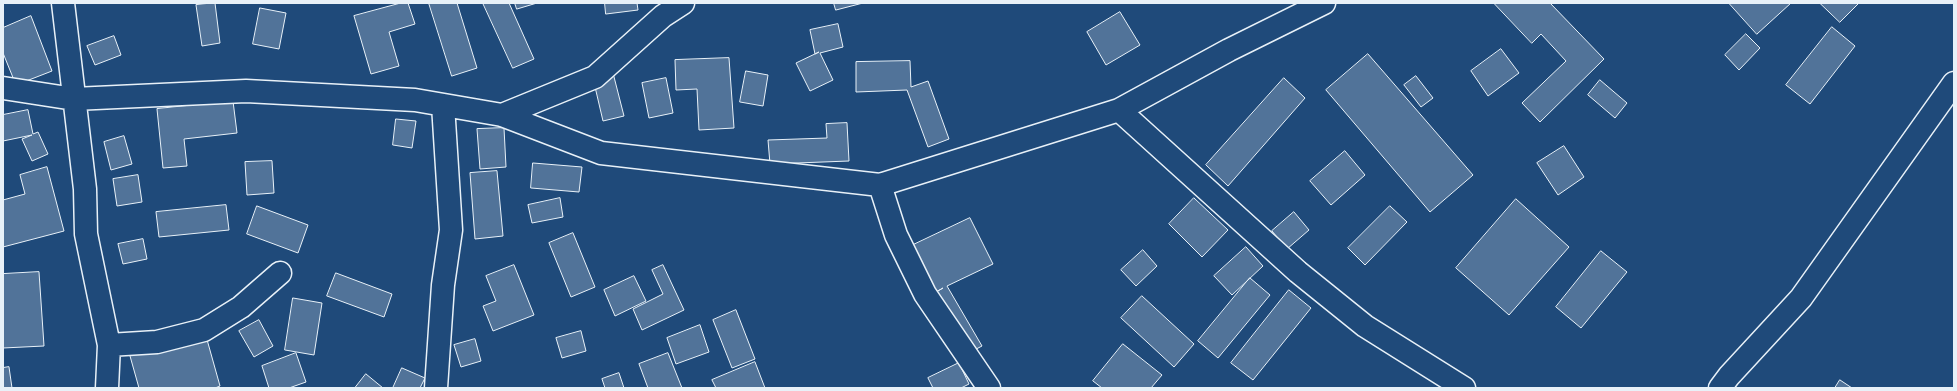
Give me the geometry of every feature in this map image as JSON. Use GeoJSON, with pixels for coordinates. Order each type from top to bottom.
{"type":"FeatureCollection","features":[{"type":"Feature","properties":{"kind":"street"},"geometry":{"type":"LineString","coordinates":[[62,3],[85,189],[86,234],[109,345],[107,388]]}},
{"type":"Feature","properties":{"kind":"street"},"geometry":{"type":"LineString","coordinates":[[502,115],[595,77],[660,9],[683,3]]}},
{"type":"Feature","properties":{"kind":"street"},"geometry":{"type":"LineString","coordinates":[[3,88],[74,99],[246,91],[415,100],[502,115],[601,153],[880,185],[1120,110],[1229,50],[1324,3]]}},
{"type":"Feature","properties":{"kind":"street"},"geometry":{"type":"LineString","coordinates":[[1720,388],[1729,376],[1801,298],[1954,83]]}},
{"type":"Feature","properties":{"kind":"street"},"geometry":{"type":"LineString","coordinates":[[436,388],[444,284],[450,230],[443,105]]}},
{"type":"Feature","properties":{"kind":"street"},"geometry":{"type":"LineString","coordinates":[[1120,110],[1298,272],[1365,326],[1464,388]]}},
{"type":"Feature","properties":{"kind":"street"},"geometry":{"type":"LineString","coordinates":[[880,185],[896,235],[925,294],[989,388]]}},
{"type":"Feature","properties":{"kind":"street"},"geometry":{"type":"LineString","coordinates":[[109,345],[157,342],[204,330],[242,307],[280,273]]}},
{"type":"Feature","properties":{"kind":"building"},"geometry":{"type":"Polygon","coordinates":[[[215,3],[220,43],[202,46],[196,5],[215,3]]]}},
{"type":"Feature","properties":{"kind":"building"},"geometry":{"type":"Polygon","coordinates":[[[401,3],[408,3],[415,24],[389,32],[399,66],[371,74],[354,16],[401,3]]]}},
{"type":"Feature","properties":{"kind":"building"},"geometry":{"type":"Polygon","coordinates":[[[429,3],[457,3],[477,68],[452,76],[429,3]]]}},
{"type":"Feature","properties":{"kind":"building"},"geometry":{"type":"Polygon","coordinates":[[[483,3],[509,3],[534,59],[513,68],[483,3]]]}},
{"type":"Feature","properties":{"kind":"building"},"geometry":{"type":"Polygon","coordinates":[[[515,3],[537,3],[517,9],[515,3]]]}},
{"type":"Feature","properties":{"kind":"building"},"geometry":{"type":"Polygon","coordinates":[[[605,3],[637,3],[638,10],[606,14],[605,3]]]}},
{"type":"Feature","properties":{"kind":"building"},"geometry":{"type":"Polygon","coordinates":[[[834,3],[863,3],[836,10],[834,3]]]}},
{"type":"Feature","properties":{"kind":"building"},"geometry":{"type":"Polygon","coordinates":[[[1494,3],[1550,3],[1604,59],[1540,122],[1522,103],[1566,61],[1541,34],[1532,43],[1494,3]]]}},
{"type":"Feature","properties":{"kind":"building"},"geometry":{"type":"Polygon","coordinates":[[[1729,3],[1791,3],[1757,34],[1729,3]]]}},
{"type":"Feature","properties":{"kind":"building"},"geometry":{"type":"Polygon","coordinates":[[[1820,3],[1859,3],[1840,22],[1820,3]]]}},
{"type":"Feature","properties":{"kind":"building"},"geometry":{"type":"Polygon","coordinates":[[[260,8],[286,13],[279,49],[253,44],[260,8]]]}},
{"type":"Feature","properties":{"kind":"building"},"geometry":{"type":"Polygon","coordinates":[[[1120,12],[1140,45],[1106,65],[1087,32],[1120,12]]]}},
{"type":"Feature","properties":{"kind":"building"},"geometry":{"type":"Polygon","coordinates":[[[31,16],[52,71],[16,85],[3,53],[3,28],[31,16]]]}},
{"type":"Feature","properties":{"kind":"building"},"geometry":{"type":"Polygon","coordinates":[[[838,24],[843,47],[820,53],[833,80],[810,91],[796,63],[815,54],[810,30],[838,24]]]}},
{"type":"Feature","properties":{"kind":"building"},"geometry":{"type":"Polygon","coordinates":[[[1832,27],[1855,46],[1810,104],[1786,85],[1832,27]]]}},
{"type":"Feature","properties":{"kind":"building"},"geometry":{"type":"Polygon","coordinates":[[[1746,34],[1760,48],[1739,70],[1725,55],[1746,34]]]}},
{"type":"Feature","properties":{"kind":"building"},"geometry":{"type":"Polygon","coordinates":[[[114,36],[121,55],[95,65],[87,46],[114,36]]]}},
{"type":"Feature","properties":{"kind":"building"},"geometry":{"type":"Polygon","coordinates":[[[1501,49],[1519,73],[1488,96],[1471,71],[1501,49]]]}},
{"type":"Feature","properties":{"kind":"building"},"geometry":{"type":"Polygon","coordinates":[[[1368,54],[1473,175],[1430,212],[1326,90],[1368,54]]]}},
{"type":"Feature","properties":{"kind":"building"},"geometry":{"type":"Polygon","coordinates":[[[729,58],[734,128],[699,130],[697,89],[676,90],[675,60],[729,58]]]}},
{"type":"Feature","properties":{"kind":"building"},"geometry":{"type":"Polygon","coordinates":[[[910,61],[911,87],[928,81],[949,139],[928,147],[907,90],[856,92],[856,62],[910,61]]]}},
{"type":"Feature","properties":{"kind":"building"},"geometry":{"type":"Polygon","coordinates":[[[612,69],[624,116],[603,121],[592,74],[612,69]]]}},
{"type":"Feature","properties":{"kind":"building"},"geometry":{"type":"Polygon","coordinates":[[[746,71],[768,75],[763,106],[740,102],[746,71]]]}},
{"type":"Feature","properties":{"kind":"building"},"geometry":{"type":"Polygon","coordinates":[[[1416,76],[1433,98],[1421,107],[1404,85],[1416,76]]]}},
{"type":"Feature","properties":{"kind":"building"},"geometry":{"type":"Polygon","coordinates":[[[666,78],[673,113],[649,118],[642,83],[666,78]]]}},
{"type":"Feature","properties":{"kind":"building"},"geometry":{"type":"Polygon","coordinates":[[[1284,78],[1305,98],[1228,186],[1206,165],[1284,78]]]}},
{"type":"Feature","properties":{"kind":"building"},"geometry":{"type":"Polygon","coordinates":[[[1600,80],[1627,103],[1615,118],[1588,95],[1600,80]]]}},
{"type":"Feature","properties":{"kind":"building"},"geometry":{"type":"Polygon","coordinates":[[[233,101],[237,133],[184,139],[187,166],[163,168],[157,109],[233,101]]]}},
{"type":"Feature","properties":{"kind":"building"},"geometry":{"type":"Polygon","coordinates":[[[28,110],[33,134],[38,132],[48,154],[32,161],[22,139],[32,135],[3,141],[3,115],[28,110]]]}},
{"type":"Feature","properties":{"kind":"building"},"geometry":{"type":"Polygon","coordinates":[[[396,119],[416,121],[412,148],[393,145],[396,119]]]}},
{"type":"Feature","properties":{"kind":"building"},"geometry":{"type":"Polygon","coordinates":[[[847,123],[849,161],[770,164],[768,140],[827,138],[826,124],[847,123]]]}},
{"type":"Feature","properties":{"kind":"building"},"geometry":{"type":"Polygon","coordinates":[[[504,128],[506,167],[480,169],[477,129],[504,128]]]}},
{"type":"Feature","properties":{"kind":"building"},"geometry":{"type":"Polygon","coordinates":[[[124,136],[132,164],[111,170],[104,142],[124,136]]]}},
{"type":"Feature","properties":{"kind":"building"},"geometry":{"type":"Polygon","coordinates":[[[1564,146],[1584,177],[1558,195],[1537,163],[1564,146]]]}},
{"type":"Feature","properties":{"kind":"building"},"geometry":{"type":"Polygon","coordinates":[[[1345,151],[1365,175],[1331,205],[1310,181],[1345,151]]]}},
{"type":"Feature","properties":{"kind":"building"},"geometry":{"type":"Polygon","coordinates":[[[272,161],[274,193],[247,195],[245,162],[272,161]]]}},
{"type":"Feature","properties":{"kind":"building"},"geometry":{"type":"Polygon","coordinates":[[[533,163],[582,167],[579,192],[531,188],[533,163]]]}},
{"type":"Feature","properties":{"kind":"building"},"geometry":{"type":"Polygon","coordinates":[[[47,167],[64,231],[3,247],[3,200],[25,194],[20,175],[47,167]]]}},
{"type":"Feature","properties":{"kind":"building"},"geometry":{"type":"Polygon","coordinates":[[[497,171],[503,236],[475,239],[470,173],[497,171]]]}},
{"type":"Feature","properties":{"kind":"building"},"geometry":{"type":"Polygon","coordinates":[[[138,175],[142,202],[117,206],[113,179],[138,175]]]}},
{"type":"Feature","properties":{"kind":"building"},"geometry":{"type":"Polygon","coordinates":[[[560,198],[563,217],[532,223],[528,205],[560,198]]]}},
{"type":"Feature","properties":{"kind":"building"},"geometry":{"type":"Polygon","coordinates":[[[1194,198],[1228,230],[1202,257],[1169,224],[1194,198]]]}},
{"type":"Feature","properties":{"kind":"building"},"geometry":{"type":"Polygon","coordinates":[[[1516,199],[1569,247],[1509,315],[1456,268],[1516,199]]]}},
{"type":"Feature","properties":{"kind":"building"},"geometry":{"type":"Polygon","coordinates":[[[226,205],[229,230],[159,237],[156,212],[226,205]]]}},
{"type":"Feature","properties":{"kind":"building"},"geometry":{"type":"Polygon","coordinates":[[[257,206],[308,225],[298,253],[247,234],[257,206]]]}},
{"type":"Feature","properties":{"kind":"building"},"geometry":{"type":"Polygon","coordinates":[[[1390,206],[1407,222],[1365,265],[1348,248],[1390,206]]]}},
{"type":"Feature","properties":{"kind":"building"},"geometry":{"type":"Polygon","coordinates":[[[1294,212],[1309,230],[1287,249],[1272,231],[1294,212]]]}},
{"type":"Feature","properties":{"kind":"building"},"geometry":{"type":"Polygon","coordinates":[[[970,218],[993,264],[947,286],[982,346],[963,356],[928,297],[943,288],[932,294],[909,247],[970,218]]]}},
{"type":"Feature","properties":{"kind":"building"},"geometry":{"type":"Polygon","coordinates":[[[573,233],[595,287],[571,297],[549,243],[573,233]]]}},
{"type":"Feature","properties":{"kind":"building"},"geometry":{"type":"Polygon","coordinates":[[[143,239],[147,259],[123,264],[118,244],[143,239]]]}},
{"type":"Feature","properties":{"kind":"building"},"geometry":{"type":"Polygon","coordinates":[[[1246,247],[1263,266],[1232,295],[1214,276],[1246,247]]]}},
{"type":"Feature","properties":{"kind":"building"},"geometry":{"type":"Polygon","coordinates":[[[1143,250],[1157,266],[1136,286],[1121,270],[1143,250]]]}},
{"type":"Feature","properties":{"kind":"building"},"geometry":{"type":"Polygon","coordinates":[[[1601,251],[1627,272],[1581,328],[1556,307],[1601,251]]]}},
{"type":"Feature","properties":{"kind":"building"},"geometry":{"type":"Polygon","coordinates":[[[514,265],[534,315],[493,331],[483,306],[496,301],[486,276],[514,265]]]}},
{"type":"Feature","properties":{"kind":"building"},"geometry":{"type":"Polygon","coordinates":[[[663,265],[684,310],[642,330],[633,309],[663,294],[652,270],[663,265]]]}},
{"type":"Feature","properties":{"kind":"building"},"geometry":{"type":"Polygon","coordinates":[[[39,272],[44,346],[3,348],[3,274],[39,272]]]}},
{"type":"Feature","properties":{"kind":"building"},"geometry":{"type":"Polygon","coordinates":[[[336,273],[392,294],[384,317],[327,296],[336,273]]]}},
{"type":"Feature","properties":{"kind":"building"},"geometry":{"type":"Polygon","coordinates":[[[634,276],[646,301],[615,316],[604,290],[634,276]]]}},
{"type":"Feature","properties":{"kind":"building"},"geometry":{"type":"Polygon","coordinates":[[[1250,278],[1270,295],[1218,358],[1198,341],[1250,278]]]}},
{"type":"Feature","properties":{"kind":"building"},"geometry":{"type":"Polygon","coordinates":[[[1289,290],[1311,308],[1253,380],[1231,363],[1289,290]]]}},
{"type":"Feature","properties":{"kind":"building"},"geometry":{"type":"Polygon","coordinates":[[[1142,296],[1194,344],[1174,367],[1121,318],[1142,296]]]}},
{"type":"Feature","properties":{"kind":"building"},"geometry":{"type":"Polygon","coordinates":[[[293,298],[322,303],[314,355],[285,350],[293,298]]]}},
{"type":"Feature","properties":{"kind":"building"},"geometry":{"type":"Polygon","coordinates":[[[736,310],[755,359],[732,368],[713,320],[736,310]]]}},
{"type":"Feature","properties":{"kind":"building"},"geometry":{"type":"Polygon","coordinates":[[[259,320],[273,346],[254,357],[239,331],[259,320]]]}},
{"type":"Feature","properties":{"kind":"building"},"geometry":{"type":"Polygon","coordinates":[[[700,325],[709,352],[676,364],[667,338],[700,325]]]}},
{"type":"Feature","properties":{"kind":"building"},"geometry":{"type":"Polygon","coordinates":[[[581,331],[586,351],[562,358],[556,338],[581,331]]]}},
{"type":"Feature","properties":{"kind":"building"},"geometry":{"type":"Polygon","coordinates":[[[206,336],[220,386],[215,388],[139,388],[130,356],[206,336]]]}},
{"type":"Feature","properties":{"kind":"building"},"geometry":{"type":"Polygon","coordinates":[[[475,339],[481,361],[461,367],[454,345],[475,339]]]}},
{"type":"Feature","properties":{"kind":"building"},"geometry":{"type":"Polygon","coordinates":[[[1123,344],[1162,375],[1151,388],[1102,388],[1093,381],[1123,344]]]}},
{"type":"Feature","properties":{"kind":"building"},"geometry":{"type":"Polygon","coordinates":[[[296,353],[306,382],[289,388],[269,388],[262,366],[296,353]]]}},
{"type":"Feature","properties":{"kind":"building"},"geometry":{"type":"Polygon","coordinates":[[[668,353],[682,388],[648,388],[639,364],[668,353]]]}},
{"type":"Feature","properties":{"kind":"building"},"geometry":{"type":"Polygon","coordinates":[[[755,362],[765,388],[716,388],[712,380],[755,362]]]}},
{"type":"Feature","properties":{"kind":"building"},"geometry":{"type":"Polygon","coordinates":[[[959,363],[969,384],[961,388],[933,388],[928,378],[959,363]]]}},
{"type":"Feature","properties":{"kind":"building"},"geometry":{"type":"Polygon","coordinates":[[[9,367],[12,388],[3,388],[3,368],[9,367]]]}},
{"type":"Feature","properties":{"kind":"building"},"geometry":{"type":"Polygon","coordinates":[[[402,368],[425,378],[420,388],[393,388],[402,368]]]}},
{"type":"Feature","properties":{"kind":"building"},"geometry":{"type":"Polygon","coordinates":[[[619,373],[624,388],[605,388],[602,379],[619,373]]]}},
{"type":"Feature","properties":{"kind":"building"},"geometry":{"type":"Polygon","coordinates":[[[366,374],[383,388],[355,388],[366,374]]]}},
{"type":"Feature","properties":{"kind":"building"},"geometry":{"type":"Polygon","coordinates":[[[1840,380],[1852,388],[1835,388],[1840,380]]]}}]}
